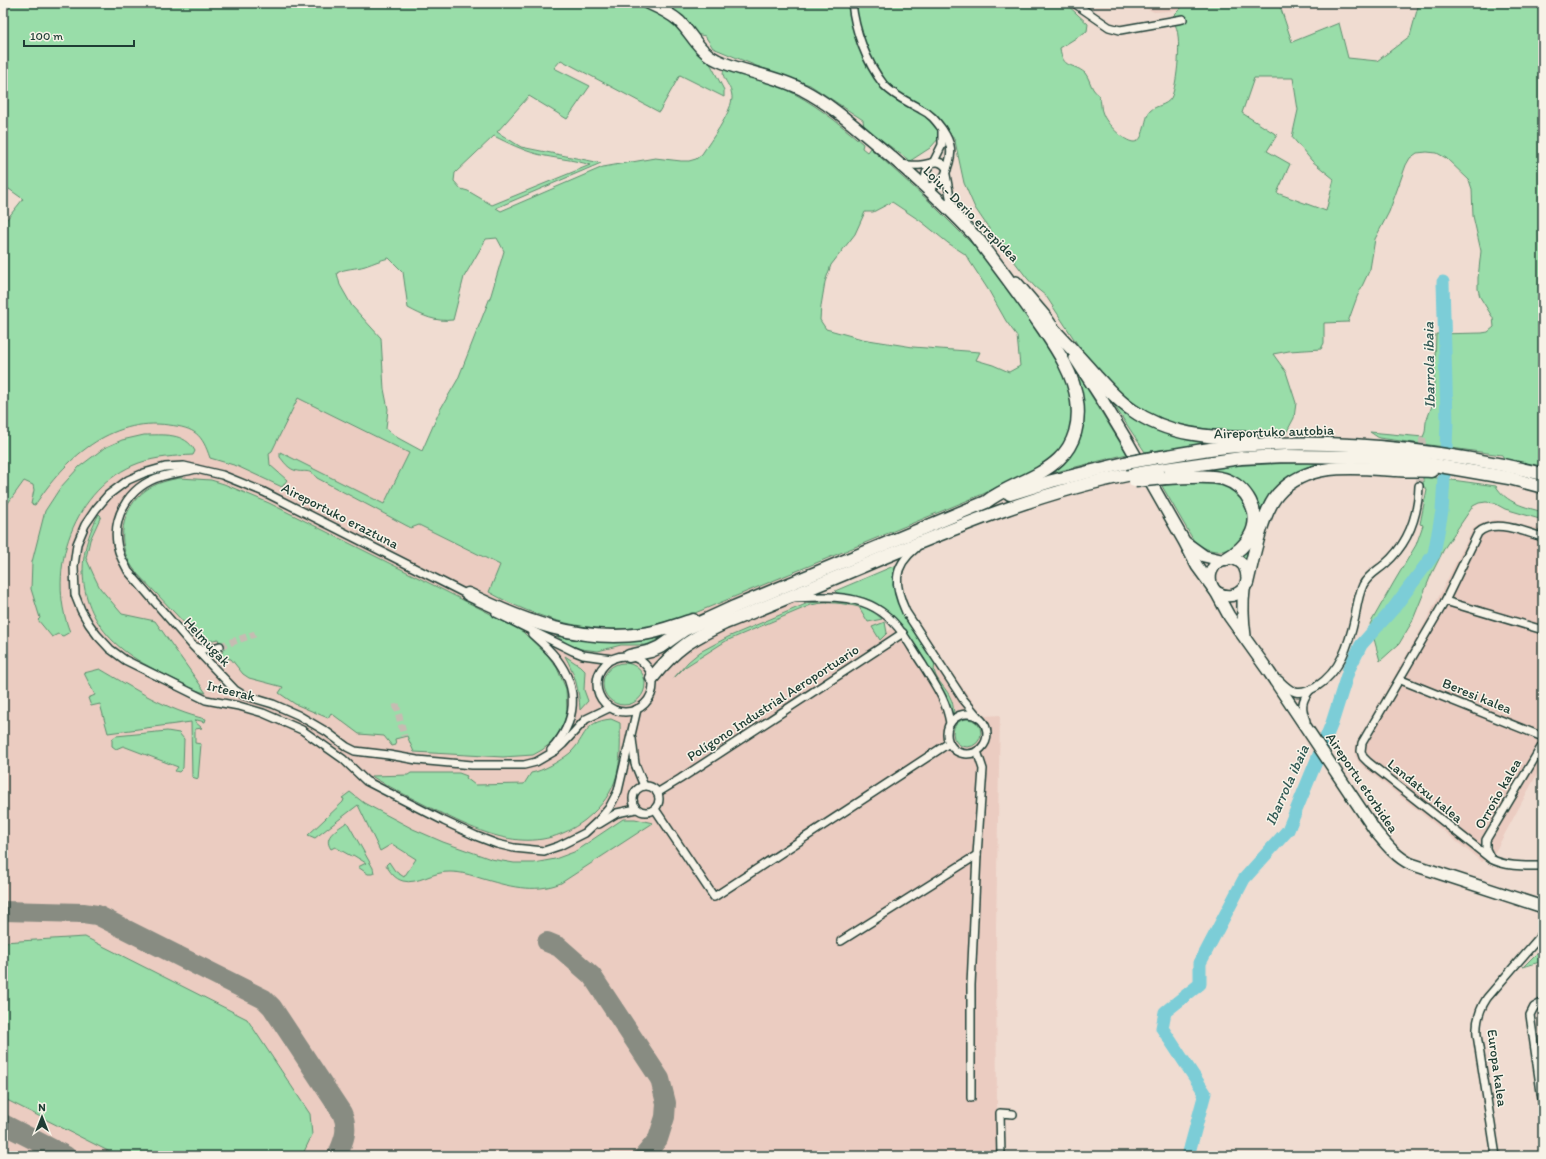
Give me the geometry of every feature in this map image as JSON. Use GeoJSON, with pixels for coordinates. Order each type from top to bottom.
{"type":"FeatureCollection","features":[{"type":"Feature","properties":{"kind":"highway"},"geometry":{"type":"LineString","coordinates":[[629,656],[651,651],[660,647],[684,630],[734,607],[986,502],[997,493],[1047,468],[1060,459],[1075,435],[1078,418],[1076,394],[1065,365],[1031,311],[976,237]]}},
{"type":"Feature","properties":{"kind":"highway"},"geometry":{"type":"LineString","coordinates":[[1055,331],[1115,396],[1132,410],[1163,426],[1199,436],[1243,438],[1312,437],[1351,440],[1388,447]]}},
{"type":"Feature","properties":{"kind":"highway","name":"Aireportuko autobia"},"geometry":{"type":"LineString","coordinates":[[986,502],[1052,481],[1125,463],[1236,446],[1336,444],[1388,447],[1498,463],[1543,474]]}},
{"type":"Feature","properties":{"kind":"highway","name":"Aireportuko autobia"},"geometry":{"type":"LineString","coordinates":[[652,678],[684,644],[725,623],[927,539],[991,514],[1052,493],[1162,474],[1241,458],[1284,456],[1372,457],[1411,461],[1510,478],[1543,487]]}},
{"type":"Feature","properties":{"kind":"highway"},"geometry":{"type":"LineString","coordinates":[[1246,585],[1264,521],[1271,505],[1278,494],[1307,473],[1357,467],[1400,471],[1425,470],[1510,478]]}},
{"type":"Feature","properties":{"kind":"highway"},"geometry":{"type":"LineString","coordinates":[[1162,474],[1222,479],[1235,484],[1244,491],[1250,500],[1253,510],[1254,520],[1251,535],[1235,554],[1224,560]]}},
{"type":"Feature","properties":{"kind":"highway"},"geometry":{"type":"LineString","coordinates":[[468,594],[545,626],[580,634],[599,636],[644,634],[734,607]]}},
{"type":"Feature","properties":{"kind":"main road","name":"Loiu - Derio errepidea"},"geometry":{"type":"LineString","coordinates":[[648,3],[671,15],[680,22],[706,53],[716,60],[782,81],[802,89],[823,102],[898,163],[976,237],[1009,273],[1055,331],[1101,398],[1197,566],[1215,590]]}},
{"type":"Feature","properties":{"kind":"main road"},"geometry":{"type":"LineString","coordinates":[[1184,541],[1204,556],[1224,560],[1237,560],[1247,572],[1243,612],[1245,636]]}},
{"type":"Feature","properties":{"kind":"main road"},"geometry":{"type":"LineString","coordinates":[[1224,560],[1216,563],[1211,572],[1210,577],[1215,590],[1226,596],[1231,596],[1236,595],[1246,585]]}},
{"type":"Feature","properties":{"kind":"main road","name":"Aireportu etorbidea"},"geometry":{"type":"LineString","coordinates":[[1215,590],[1229,616],[1245,636],[1311,736],[1387,846],[1402,860],[1543,907]]}},
{"type":"Feature","properties":{"kind":"street"},"geometry":{"type":"LineString","coordinates":[[852,3],[854,23],[860,40],[871,64],[883,83],[893,94],[924,110],[931,116],[942,130],[950,143],[951,159],[946,172],[937,185],[924,187],[926,173],[942,145],[942,130]]}},
{"type":"Feature","properties":{"kind":"street"},"geometry":{"type":"LineString","coordinates":[[1074,3],[1108,27],[1120,30],[1183,19]]}},
{"type":"Feature","properties":{"kind":"street"},"geometry":{"type":"LineString","coordinates":[[898,163],[919,166],[932,162],[940,162],[945,165],[951,202],[959,221]]}},
{"type":"Feature","properties":{"kind":"street","name":"Irteerak"},"geometry":{"type":"LineString","coordinates":[[197,469],[184,466],[165,467],[144,473],[128,480],[108,495],[85,525],[78,544],[74,566],[75,595],[89,624],[110,649],[125,660],[206,700],[239,706],[263,713],[302,730],[343,759],[366,781],[476,836],[497,844],[514,848],[544,851],[559,846],[585,833]]}},
{"type":"Feature","properties":{"kind":"street","name":"Aireportuko eraztuna"},"geometry":{"type":"LineString","coordinates":[[197,469],[222,475],[264,492],[468,594],[476,601],[490,609],[573,651],[583,655],[612,659]]}},
{"type":"Feature","properties":{"kind":"street","name":"Helmugak"},"geometry":{"type":"LineString","coordinates":[[197,469],[163,476],[150,481],[138,489],[128,498],[122,509],[116,533],[121,558],[128,571],[192,645],[239,693],[273,704],[298,715],[327,732],[351,750],[358,752],[417,760],[472,765],[524,765],[544,758]]}},
{"type":"Feature","properties":{"kind":"street"},"geometry":{"type":"LineString","coordinates":[[1311,736],[1302,707],[1305,695],[1332,673],[1340,662],[1350,641],[1357,597],[1364,583],[1371,574],[1385,565],[1398,551],[1408,534],[1415,517],[1419,486]]}},
{"type":"Feature","properties":{"kind":"street"},"geometry":{"type":"LineString","coordinates":[[1401,680],[1445,601],[1478,534],[1488,527],[1494,526],[1543,537]]}},
{"type":"Feature","properties":{"kind":"street"},"geometry":{"type":"LineString","coordinates":[[927,539],[908,554],[900,566],[897,579],[897,589],[906,612],[963,699],[979,718],[986,729],[987,735],[982,747],[971,753],[958,752],[949,743],[947,733],[950,723],[956,717],[965,714],[970,714],[979,718]]}},
{"type":"Feature","properties":{"kind":"street"},"geometry":{"type":"LineString","coordinates":[[785,599],[838,597],[861,602],[884,613],[903,633],[945,701],[950,723]]}},
{"type":"Feature","properties":{"kind":"street"},"geometry":{"type":"LineString","coordinates":[[1445,601],[1543,630]]}},
{"type":"Feature","properties":{"kind":"street"},"geometry":{"type":"LineString","coordinates":[[526,628],[556,658],[563,668],[569,682],[571,692],[572,710],[566,731],[544,758]]}},
{"type":"Feature","properties":{"kind":"street","name":"Polígono Industrial Aeroportuario"},"geometry":{"type":"LineString","coordinates":[[657,793],[687,775],[903,633]]}},
{"type":"Feature","properties":{"kind":"street"},"geometry":{"type":"LineString","coordinates":[[192,645],[203,649],[211,649],[220,646]]}},
{"type":"Feature","properties":{"kind":"street"},"geometry":{"type":"LineString","coordinates":[[617,656],[629,656],[636,658],[646,666],[652,678],[653,685],[648,700],[637,709],[628,712],[618,712],[609,708],[599,697],[596,682],[601,668],[617,656]]}},
{"type":"Feature","properties":{"kind":"street"},"geometry":{"type":"LineString","coordinates":[[1269,672],[1291,691],[1300,693],[1310,690]]}},
{"type":"Feature","properties":{"kind":"street","name":"Beresi kalea"},"geometry":{"type":"LineString","coordinates":[[1401,680],[1543,738]]}},
{"type":"Feature","properties":{"kind":"street","name":"Landatxu kalea"},"geometry":{"type":"LineString","coordinates":[[1401,680],[1362,743],[1362,757],[1491,859]]}},
{"type":"Feature","properties":{"kind":"street"},"geometry":{"type":"LineString","coordinates":[[544,758],[563,744],[586,719],[609,708]]}},
{"type":"Feature","properties":{"kind":"street"},"geometry":{"type":"LineString","coordinates":[[585,833],[609,808],[618,791],[637,709]]}},
{"type":"Feature","properties":{"kind":"street"},"geometry":{"type":"LineString","coordinates":[[632,731],[635,764],[644,786]]}},
{"type":"Feature","properties":{"kind":"street"},"geometry":{"type":"LineString","coordinates":[[654,809],[714,897],[949,743]]}},
{"type":"Feature","properties":{"kind":"street","name":"Orroño kalea"},"geometry":{"type":"LineString","coordinates":[[1491,859],[1486,850],[1486,840],[1543,744]]}},
{"type":"Feature","properties":{"kind":"street"},"geometry":{"type":"LineString","coordinates":[[971,1098],[971,986],[977,855],[983,769],[977,751]]}},
{"type":"Feature","properties":{"kind":"street"},"geometry":{"type":"LineString","coordinates":[[585,833],[616,813],[636,809],[645,812],[654,809],[659,801],[657,793],[654,789],[644,786],[636,791],[633,795],[636,809]]}},
{"type":"Feature","properties":{"kind":"street"},"geometry":{"type":"LineString","coordinates":[[841,941],[977,855]]}},
{"type":"Feature","properties":{"kind":"street"},"geometry":{"type":"LineString","coordinates":[[1491,859],[1508,864],[1543,866]]}},
{"type":"Feature","properties":{"kind":"street","name":"Europa kalea"},"geometry":{"type":"LineString","coordinates":[[1496,1156],[1477,1035],[1478,1017],[1480,1009],[1487,998],[1543,933]]}},
{"type":"Feature","properties":{"kind":"street"},"geometry":{"type":"LineString","coordinates":[[1543,1002],[1534,1007],[1530,1015],[1543,1106]]}},
{"type":"Feature","properties":{"kind":"street"},"geometry":{"type":"LineString","coordinates":[[1001,1156],[1000,1113],[1013,1114]]}},
{"type":"Feature","properties":{"kind":"shaded area"},"geometry":{"type":"Polygon","coordinates":[[[1136,3],[1197,3],[1195,9],[1154,12],[1136,3]]]}},
{"type":"Feature","properties":{"kind":"shaded area"},"geometry":{"type":"Polygon","coordinates":[[[298,398],[409,453],[384,504],[280,452],[296,471],[308,471],[313,473],[317,478],[411,528],[419,525],[500,565],[514,606],[534,614],[558,622],[587,627],[670,621],[695,613],[788,574],[800,607],[808,603],[824,601],[850,603],[878,615],[885,622],[888,631],[916,618],[975,705],[985,716],[1000,715],[996,926],[997,1120],[999,1156],[3,1156],[3,510],[24,481],[153,402],[262,477],[282,487],[287,480],[270,465],[269,452],[272,450],[298,398]]]}},
{"type":"Feature","properties":{"kind":"shaded area"},"geometry":{"type":"Polygon","coordinates":[[[1494,520],[1543,530],[1543,763],[1495,852],[1482,862],[1360,764],[1355,755],[1356,745],[1360,737],[1430,614],[1473,529],[1481,524],[1494,520]]]}},
{"type":"Feature","properties":{"kind":"green space"},"geometry":{"type":"Polygon","coordinates":[[[3,3],[639,3],[672,20],[711,65],[724,90],[724,97],[680,75],[659,112],[561,60],[554,68],[590,86],[567,119],[529,96],[497,132],[521,147],[601,163],[496,208],[501,211],[603,167],[655,158],[681,161],[696,159],[702,154],[715,135],[731,105],[732,94],[723,75],[725,68],[769,82],[805,100],[845,128],[863,144],[862,148],[867,152],[870,148],[930,202],[972,244],[1001,277],[1048,346],[1069,382],[1074,421],[1058,454],[1044,465],[983,494],[695,613],[654,625],[627,629],[606,629],[566,623],[507,602],[489,592],[500,565],[419,525],[411,528],[317,478],[311,473],[306,471],[297,471],[290,468],[280,457],[280,452],[384,504],[409,453],[298,398],[272,451],[269,453],[270,465],[287,480],[282,487],[237,466],[210,458],[204,443],[191,430],[178,426],[148,424],[127,428],[109,435],[91,445],[75,457],[60,472],[35,505],[31,504],[34,490],[33,485],[24,481],[3,510],[3,224],[23,199],[9,189],[3,187],[3,3]],[[494,136],[455,173],[454,181],[461,189],[468,191],[492,205],[590,165],[577,161],[544,156],[515,146],[494,136]],[[892,202],[873,212],[865,212],[855,234],[831,265],[825,282],[821,306],[820,320],[826,329],[862,339],[913,347],[980,352],[976,360],[1009,372],[1020,366],[1017,336],[1006,321],[965,254],[892,202]],[[497,238],[486,239],[464,277],[453,320],[429,318],[408,308],[403,272],[389,258],[365,266],[343,270],[337,273],[340,285],[352,306],[381,338],[384,389],[388,409],[386,429],[398,438],[422,451],[440,410],[458,379],[491,295],[504,251],[497,238]]]}},
{"type":"Feature","properties":{"kind":"green space"},"geometry":{"type":"Polygon","coordinates":[[[660,3],[1065,3],[1088,24],[1087,31],[1060,48],[1063,60],[1069,65],[1085,73],[1093,89],[1099,96],[1102,112],[1105,118],[1121,136],[1134,142],[1138,141],[1140,138],[1150,111],[1169,101],[1171,98],[1177,72],[1179,48],[1177,29],[1174,23],[1169,20],[1183,6],[1215,3],[1279,3],[1292,42],[1339,23],[1348,58],[1377,61],[1410,36],[1419,3],[1543,3],[1543,468],[1505,460],[1502,455],[1379,438],[1370,432],[1423,437],[1426,422],[1433,403],[1436,334],[1482,333],[1488,332],[1494,327],[1493,318],[1480,297],[1478,289],[1481,251],[1473,216],[1472,189],[1469,180],[1446,158],[1437,153],[1417,153],[1410,158],[1406,165],[1389,212],[1375,239],[1370,269],[1357,297],[1348,322],[1324,323],[1324,343],[1321,349],[1289,351],[1273,354],[1286,372],[1296,403],[1294,418],[1285,435],[1254,431],[1213,430],[1176,424],[1145,411],[1118,391],[1091,365],[1046,296],[1027,278],[975,208],[964,183],[955,141],[951,134],[948,133],[940,137],[930,148],[910,161],[864,127],[863,120],[810,85],[759,67],[713,48],[705,36],[696,34],[688,23],[660,3]],[[1254,78],[1242,113],[1277,135],[1267,151],[1290,164],[1277,193],[1326,211],[1334,179],[1312,161],[1292,137],[1298,110],[1293,78],[1254,78]]]}},
{"type":"Feature","properties":{"kind":"green space"},"geometry":{"type":"Polygon","coordinates":[[[1062,348],[1127,454],[1052,473],[1063,464],[1071,454],[1078,442],[1082,424],[1062,348]]]}},
{"type":"Feature","properties":{"kind":"green space"},"geometry":{"type":"Polygon","coordinates":[[[1102,387],[1145,425],[1166,433],[1231,441],[1145,452],[1102,387]]]}},
{"type":"Feature","properties":{"kind":"green space"},"geometry":{"type":"Polygon","coordinates":[[[144,435],[173,436],[185,440],[195,451],[193,455],[152,459],[139,463],[116,475],[97,491],[82,511],[71,533],[64,558],[61,583],[63,608],[70,632],[63,636],[58,634],[52,637],[38,620],[40,618],[31,589],[32,562],[45,511],[60,488],[79,467],[104,448],[122,440],[144,435]]]}},
{"type":"Feature","properties":{"kind":"green space"},"geometry":{"type":"Polygon","coordinates":[[[1315,462],[1346,464],[1289,479],[1248,563],[1241,555],[1253,537],[1246,487],[1175,473],[1224,466],[1315,462]]]}},
{"type":"Feature","properties":{"kind":"green space"},"geometry":{"type":"Polygon","coordinates":[[[1423,476],[1496,486],[1505,497],[1516,504],[1543,512],[1543,520],[1505,509],[1494,503],[1479,503],[1473,506],[1445,547],[1431,575],[1412,622],[1399,644],[1380,661],[1370,624],[1416,545],[1423,525],[1420,524],[1427,489],[1423,486],[1423,476]]]}},
{"type":"Feature","properties":{"kind":"green space"},"geometry":{"type":"Polygon","coordinates":[[[180,478],[211,480],[269,503],[487,612],[523,632],[548,656],[557,668],[566,689],[567,711],[564,722],[558,734],[551,743],[533,755],[503,757],[414,752],[407,736],[395,739],[396,745],[392,746],[384,736],[359,734],[331,713],[328,718],[295,704],[279,693],[283,687],[249,678],[243,674],[231,659],[218,658],[215,655],[223,652],[218,639],[202,641],[138,575],[127,558],[124,548],[123,526],[131,506],[138,497],[154,485],[180,478]]]}},
{"type":"Feature","properties":{"kind":"green space"},"geometry":{"type":"Polygon","coordinates":[[[1208,482],[1223,485],[1234,490],[1242,498],[1247,510],[1248,522],[1246,533],[1241,541],[1234,547],[1225,551],[1215,551],[1204,548],[1194,541],[1162,486],[1178,483],[1208,482]]]}},
{"type":"Feature","properties":{"kind":"green space"},"geometry":{"type":"Polygon","coordinates":[[[99,514],[101,516],[90,540],[86,558],[100,588],[122,614],[155,621],[206,693],[186,686],[132,657],[108,635],[96,620],[84,586],[83,568],[85,550],[90,532],[99,514]]]}},
{"type":"Feature","properties":{"kind":"green space"},"geometry":{"type":"Polygon","coordinates":[[[896,565],[893,585],[899,605],[936,662],[934,667],[936,676],[951,699],[954,713],[951,713],[948,701],[943,691],[921,653],[903,627],[893,616],[870,600],[837,593],[835,591],[896,565]]]}},
{"type":"Feature","properties":{"kind":"green space"},"geometry":{"type":"Polygon","coordinates":[[[833,601],[847,602],[865,608],[882,619],[868,622],[859,607],[829,603],[811,605],[726,641],[685,667],[672,680],[688,662],[700,652],[728,637],[808,603],[833,601]]]}},
{"type":"Feature","properties":{"kind":"green space"},"geometry":{"type":"Polygon","coordinates":[[[885,622],[887,633],[880,640],[872,627],[885,622]]]}},
{"type":"Feature","properties":{"kind":"green space"},"geometry":{"type":"Polygon","coordinates":[[[556,636],[596,642],[621,642],[662,638],[646,645],[621,645],[598,651],[581,649],[568,644],[556,636]]]}},
{"type":"Feature","properties":{"kind":"green space"},"geometry":{"type":"Polygon","coordinates":[[[565,656],[585,671],[584,690],[588,701],[580,710],[576,682],[565,656]]]}},
{"type":"Feature","properties":{"kind":"green space"},"geometry":{"type":"Polygon","coordinates":[[[624,663],[639,669],[645,684],[639,699],[624,705],[609,699],[603,684],[609,669],[624,663]]]}},
{"type":"Feature","properties":{"kind":"green space"},"geometry":{"type":"Polygon","coordinates":[[[100,669],[164,705],[206,719],[205,722],[197,720],[194,721],[202,728],[195,729],[195,743],[201,744],[198,779],[192,777],[191,722],[108,733],[100,704],[91,706],[88,698],[95,695],[84,673],[100,669]]]}},
{"type":"Feature","properties":{"kind":"green space"},"geometry":{"type":"Polygon","coordinates":[[[611,719],[620,723],[619,765],[612,788],[606,799],[585,820],[566,832],[547,838],[528,840],[490,834],[452,818],[371,776],[408,775],[411,773],[459,773],[467,776],[466,778],[475,785],[524,784],[531,773],[551,765],[570,753],[586,731],[595,723],[611,719]]]}},
{"type":"Feature","properties":{"kind":"green space"},"geometry":{"type":"Polygon","coordinates":[[[967,719],[977,723],[981,733],[977,743],[967,747],[957,743],[953,733],[957,723],[967,719]]]}},
{"type":"Feature","properties":{"kind":"green space"},"geometry":{"type":"Polygon","coordinates":[[[167,731],[179,733],[184,739],[183,768],[179,772],[175,771],[178,767],[123,746],[116,749],[112,746],[112,739],[116,736],[167,731]]]}},
{"type":"Feature","properties":{"kind":"green space"},"geometry":{"type":"Polygon","coordinates":[[[350,792],[364,803],[413,829],[443,842],[491,859],[514,863],[534,863],[555,859],[574,852],[623,819],[635,819],[653,823],[561,883],[551,886],[541,888],[520,888],[466,874],[450,872],[444,872],[420,880],[408,882],[395,877],[386,865],[389,862],[395,871],[404,877],[416,859],[392,844],[380,851],[358,805],[315,838],[308,835],[343,802],[344,799],[342,798],[350,792]]]}},
{"type":"Feature","properties":{"kind":"green space"},"geometry":{"type":"Polygon","coordinates":[[[347,822],[373,868],[374,873],[368,874],[358,867],[366,863],[353,855],[351,856],[335,847],[331,849],[328,840],[332,833],[347,822]]]}},
{"type":"Feature","properties":{"kind":"green space"},"geometry":{"type":"Polygon","coordinates":[[[85,937],[247,1019],[310,1114],[312,1135],[302,1156],[118,1156],[3,1098],[3,942],[85,937]]]}},
{"type":"Feature","properties":{"kind":"green space"},"geometry":{"type":"Polygon","coordinates":[[[1543,947],[1543,961],[1523,967],[1543,947]]]}},
{"type":"Feature","properties":{"kind":"waterway","name":"Ibarrola ibaia"},"geometry":{"type":"LineString","coordinates":[[1443,282],[1447,421],[1446,448]]}},
{"type":"Feature","properties":{"kind":"waterway","name":"Ibarrola ibaia"},"geometry":{"type":"LineString","coordinates":[[1188,1156],[1205,1093],[1162,1028],[1165,1012],[1200,984],[1200,963],[1244,879],[1288,830],[1332,723],[1349,669],[1361,645],[1393,609],[1434,554],[1442,511],[1444,477]]}},
{"type":"Feature","properties":{"kind":"taxiway"},"geometry":{"type":"LineString","coordinates":[[3,911],[83,913],[97,915],[264,999],[272,1007],[342,1113],[345,1124],[345,1135],[337,1156]]}},
{"type":"Feature","properties":{"kind":"taxiway"},"geometry":{"type":"LineString","coordinates":[[547,942],[559,947],[592,976],[660,1079],[666,1103],[665,1117],[658,1139],[644,1156]]}},
{"type":"Feature","properties":{"kind":"taxiway"},"geometry":{"type":"LineString","coordinates":[[3,1124],[66,1156]]}},
{"type":"Feature","properties":{"kind":"tunnel"},"geometry":{"type":"LineString","coordinates":[[1421,455],[1423,437]]}},
{"type":"Feature","properties":{"kind":"tunnel"},"geometry":{"type":"LineString","coordinates":[[1419,486],[1421,468]]}},
{"type":"Feature","properties":{"kind":"tunnel"},"geometry":{"type":"LineString","coordinates":[[220,646],[255,634]]}},
{"type":"Feature","properties":{"kind":"tunnel"},"geometry":{"type":"LineString","coordinates":[[396,704],[404,736]]}}]}
